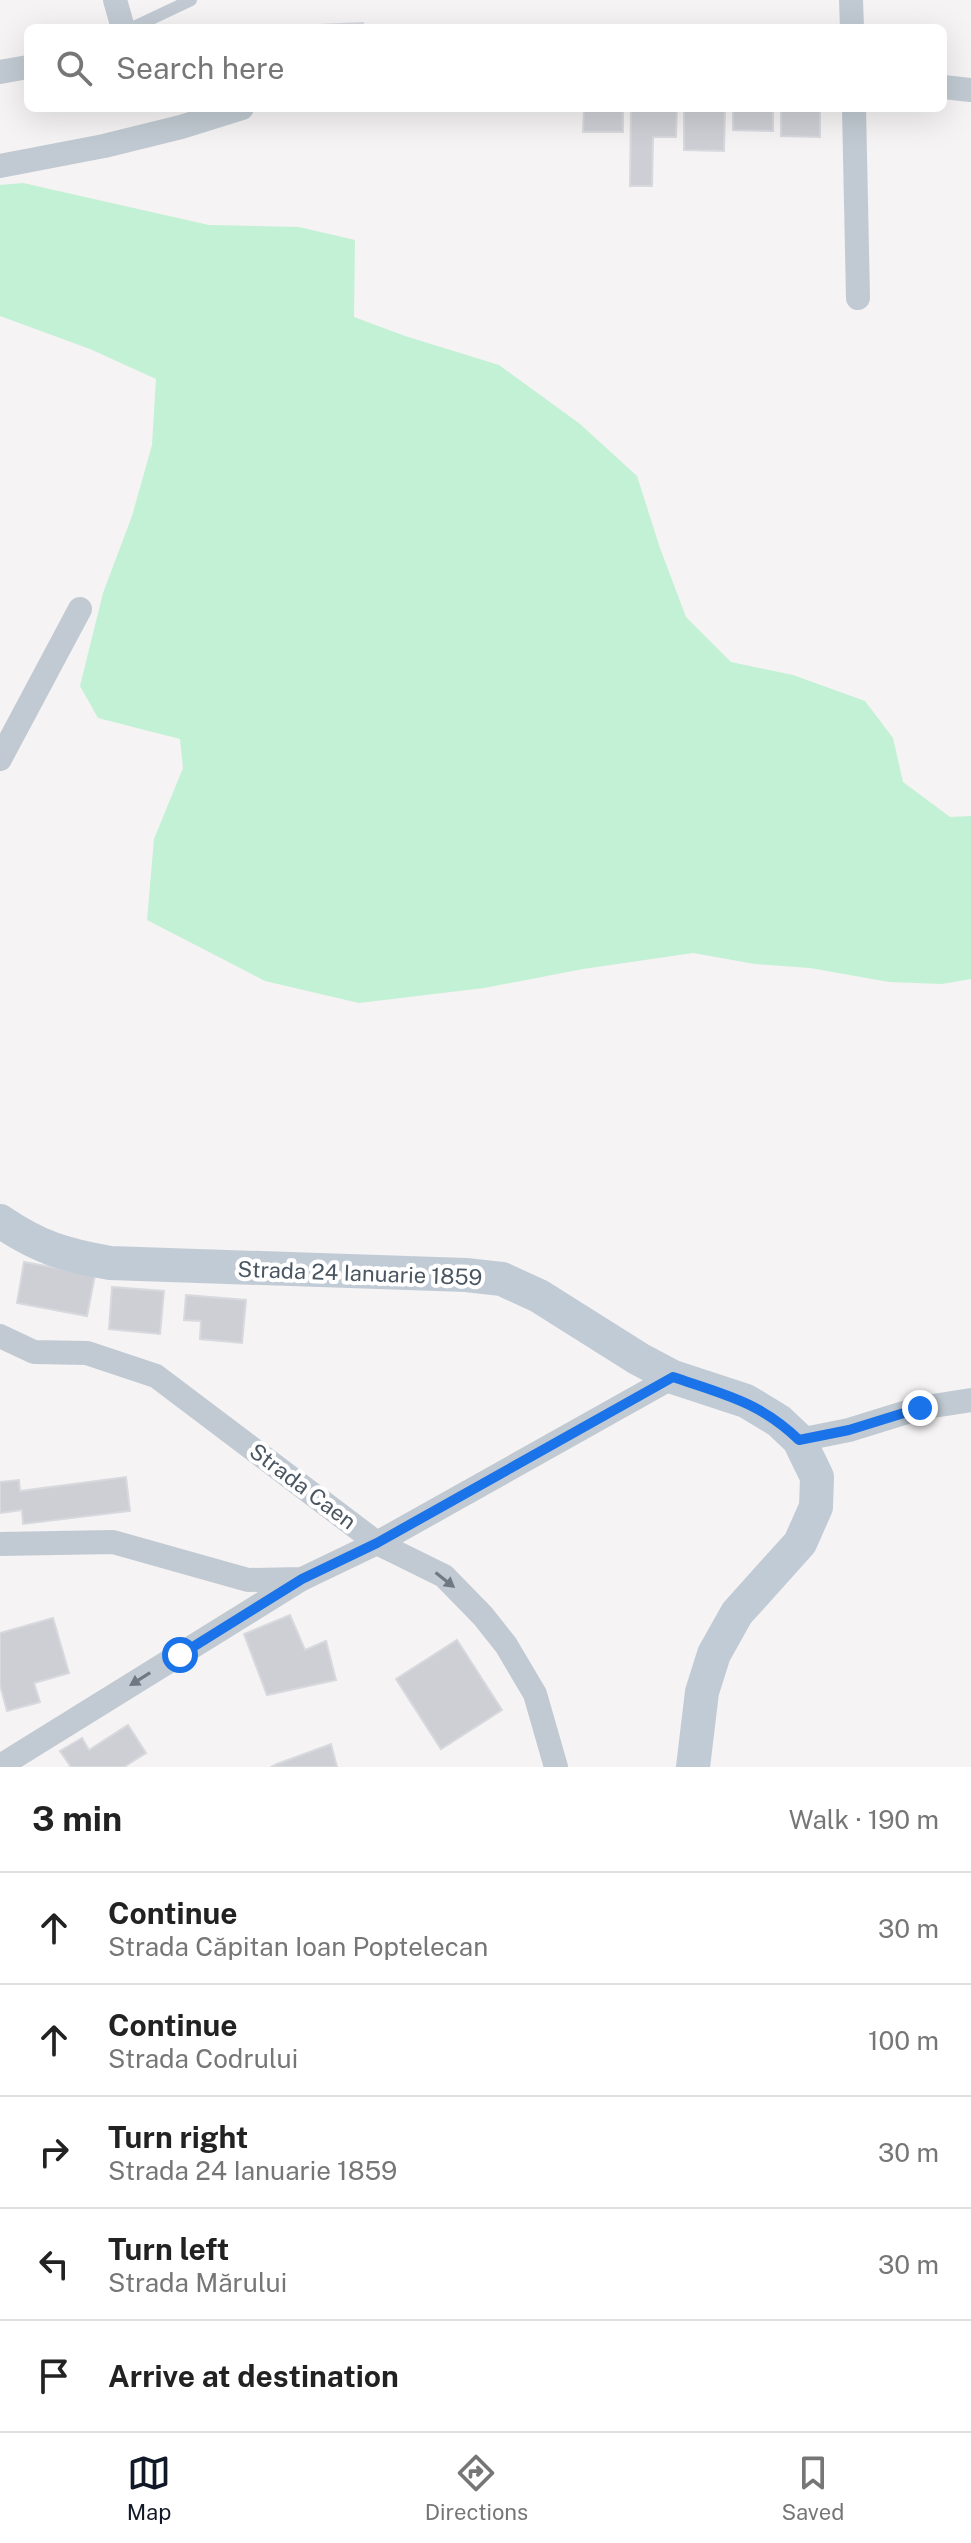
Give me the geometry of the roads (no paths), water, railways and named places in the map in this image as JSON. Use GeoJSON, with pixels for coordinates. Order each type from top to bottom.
{"type":"FeatureCollection","features":[{"type":"Feature","properties":{"kind":"main road","name":"Strada 24 Ianuarie 1859"},"geometry":{"type":"LineString","coordinates":[[0,1221],[28,1240],[67,1256],[110,1263],[466,1275],[502,1279],[539,1296],[673,1377],[746,1401],[779,1421],[799,1440],[817,1477],[816,1507],[800,1543],[737,1613],[714,1654],[702,1692],[693,1767]]}},
{"type":"Feature","properties":{"kind":"street"},"geometry":{"type":"LineString","coordinates":[[115,0],[122,24]]}},
{"type":"Feature","properties":{"kind":"street"},"geometry":{"type":"LineString","coordinates":[[851,0],[852,24]]}},
{"type":"Feature","properties":{"kind":"street"},"geometry":{"type":"LineString","coordinates":[[0,72],[24,68]]}},
{"type":"Feature","properties":{"kind":"street"},"geometry":{"type":"LineString","coordinates":[[947,87],[971,90]]}},
{"type":"Feature","properties":{"kind":"street"},"geometry":{"type":"LineString","coordinates":[[0,166],[119,142],[229,112]]}},
{"type":"Feature","properties":{"kind":"street"},"geometry":{"type":"LineString","coordinates":[[854,112],[858,298]]}},
{"type":"Feature","properties":{"kind":"street"},"geometry":{"type":"LineString","coordinates":[[0,759],[80,609]]}},
{"type":"Feature","properties":{"kind":"street","name":"Strada Caen"},"geometry":{"type":"LineString","coordinates":[[0,1336],[34,1352],[87,1353],[156,1376],[377,1543],[444,1576],[506,1645],[535,1694],[556,1767]]}},
{"type":"Feature","properties":{"kind":"street"},"geometry":{"type":"LineString","coordinates":[[0,1766],[302,1579],[377,1543],[673,1377]]}},
{"type":"Feature","properties":{"kind":"street"},"geometry":{"type":"LineString","coordinates":[[799,1440],[849,1430],[920,1408],[971,1400]]}},
{"type":"Feature","properties":{"kind":"street"},"geometry":{"type":"LineString","coordinates":[[0,1544],[113,1542],[248,1580],[302,1579]]}},
{"type":"Feature","properties":{"kind":"lane"},"geometry":{"type":"LineString","coordinates":[[140,24],[191,0]]}}]}
